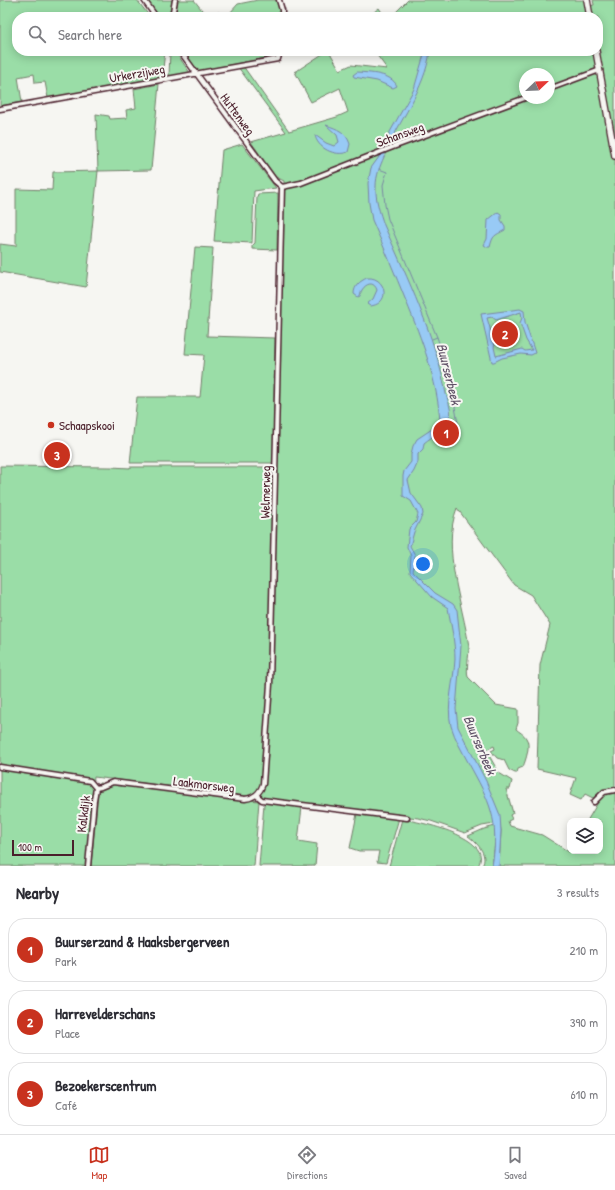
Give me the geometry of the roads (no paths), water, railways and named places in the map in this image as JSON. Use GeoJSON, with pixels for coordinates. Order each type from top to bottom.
{"type":"FeatureCollection","features":[{"type":"Feature","properties":{"kind":"main road"},"geometry":{"type":"LineString","coordinates":[[587,0],[589,12]]}},
{"type":"Feature","properties":{"kind":"main road"},"geometry":{"type":"LineString","coordinates":[[597,56],[615,156]]}},
{"type":"Feature","properties":{"kind":"street"},"geometry":{"type":"LineString","coordinates":[[144,0],[152,12]]}},
{"type":"Feature","properties":{"kind":"street"},"geometry":{"type":"LineString","coordinates":[[173,12],[175,0]]}},
{"type":"Feature","properties":{"kind":"street"},"geometry":{"type":"LineString","coordinates":[[279,0],[282,12]]}},
{"type":"Feature","properties":{"kind":"street","name":"Huttenweg"},"geometry":{"type":"LineString","coordinates":[[184,56],[275,181],[282,187]]}},
{"type":"Feature","properties":{"kind":"street","name":"Urkerzijweg"},"geometry":{"type":"LineString","coordinates":[[0,109],[278,59],[279,56]]}},
{"type":"Feature","properties":{"kind":"street"},"geometry":{"type":"LineString","coordinates":[[555,87],[600,70]]}},
{"type":"Feature","properties":{"kind":"street","name":"Schansweg"},"geometry":{"type":"LineString","coordinates":[[282,187],[301,183],[389,148],[519,101]]}},
{"type":"Feature","properties":{"kind":"street","name":"Welmerweg"},"geometry":{"type":"LineString","coordinates":[[256,795],[262,788],[263,784],[270,684],[282,187]]}},
{"type":"Feature","properties":{"kind":"street"},"geometry":{"type":"LineString","coordinates":[[0,767],[90,781],[96,788]]}},
{"type":"Feature","properties":{"kind":"street","name":"Laakmorsweg"},"geometry":{"type":"LineString","coordinates":[[96,788],[113,782],[246,799],[256,795],[262,800],[407,818]]}},
{"type":"Feature","properties":{"kind":"street","name":"Kalkdijk"},"geometry":{"type":"LineString","coordinates":[[88,866],[96,788]]}},
{"type":"Feature","properties":{"kind":"street"},"geometry":{"type":"LineString","coordinates":[[594,802],[604,792],[615,790]]}},
{"type":"Feature","properties":{"kind":"water"},"geometry":{"type":"Polygon","coordinates":[[[424,56],[429,56],[423,79],[378,171],[376,196],[384,225],[428,329],[441,372],[450,409],[450,415],[447,426],[424,443],[423,449],[418,454],[418,462],[408,480],[411,493],[422,508],[423,514],[414,532],[410,546],[415,555],[413,571],[435,593],[453,604],[457,610],[461,646],[456,709],[458,727],[486,781],[500,815],[501,831],[499,866],[492,866],[495,836],[494,823],[487,800],[454,736],[451,726],[449,709],[455,659],[454,640],[448,608],[432,597],[410,572],[411,556],[407,547],[409,529],[416,522],[418,514],[411,501],[403,496],[403,476],[404,471],[411,462],[413,446],[417,439],[435,427],[440,421],[436,390],[428,360],[402,291],[372,220],[369,203],[368,183],[371,168],[379,157],[380,150],[414,89],[424,56]]]}},
{"type":"Feature","properties":{"kind":"water"},"geometry":{"type":"Polygon","coordinates":[[[357,72],[380,74],[390,78],[397,86],[393,88],[377,81],[354,77],[353,75],[357,72]]]}},
{"type":"Feature","properties":{"kind":"water"},"geometry":{"type":"Polygon","coordinates":[[[326,125],[344,134],[350,144],[348,152],[332,152],[319,144],[315,135],[326,143],[334,146],[339,142],[337,135],[326,125]]]}},
{"type":"Feature","properties":{"kind":"water"},"geometry":{"type":"Polygon","coordinates":[[[498,212],[501,214],[501,220],[505,226],[505,230],[494,236],[490,247],[487,247],[484,245],[487,239],[488,220],[498,212]]]}},
{"type":"Feature","properties":{"kind":"water"},"geometry":{"type":"Polygon","coordinates":[[[367,278],[379,281],[384,290],[384,296],[381,300],[377,304],[370,306],[367,304],[373,299],[377,290],[373,284],[367,285],[361,292],[360,296],[358,297],[354,294],[358,284],[367,278]]]}},
{"type":"Feature","properties":{"kind":"water"},"geometry":{"type":"Polygon","coordinates":[[[520,309],[524,311],[525,322],[535,353],[531,355],[521,354],[492,362],[481,314],[520,309]],[[521,312],[496,320],[492,317],[487,318],[495,345],[496,356],[522,349],[525,351],[532,350],[526,340],[520,323],[522,318],[521,312]]]}},
{"type":"Feature","properties":{"kind":"waterway"},"geometry":{"type":"LineString","coordinates":[[379,169],[387,172],[383,185],[388,219],[437,337]]}},
{"type":"Feature","properties":{"kind":"waterway","name":"Buurserbeek"},"geometry":{"type":"LineString","coordinates":[[432,339],[437,337],[441,348],[458,424]]}},
{"type":"Feature","properties":{"kind":"place","name":"Harrevelderschans"},"geometry":{"type":"Point","coordinates":[505,334]}},
{"type":"Feature","properties":{"kind":"place","name":"Schaapskooi"},"geometry":{"type":"Point","coordinates":[51,425]}},
{"type":"Feature","properties":{"kind":"place","name":"Buurserzand & Haaksbergerveen"},"geometry":{"type":"Point","coordinates":[446,433]}},
{"type":"Feature","properties":{"kind":"place","name":"Bezoekerscentrum"},"geometry":{"type":"Point","coordinates":[57,455]}}]}
